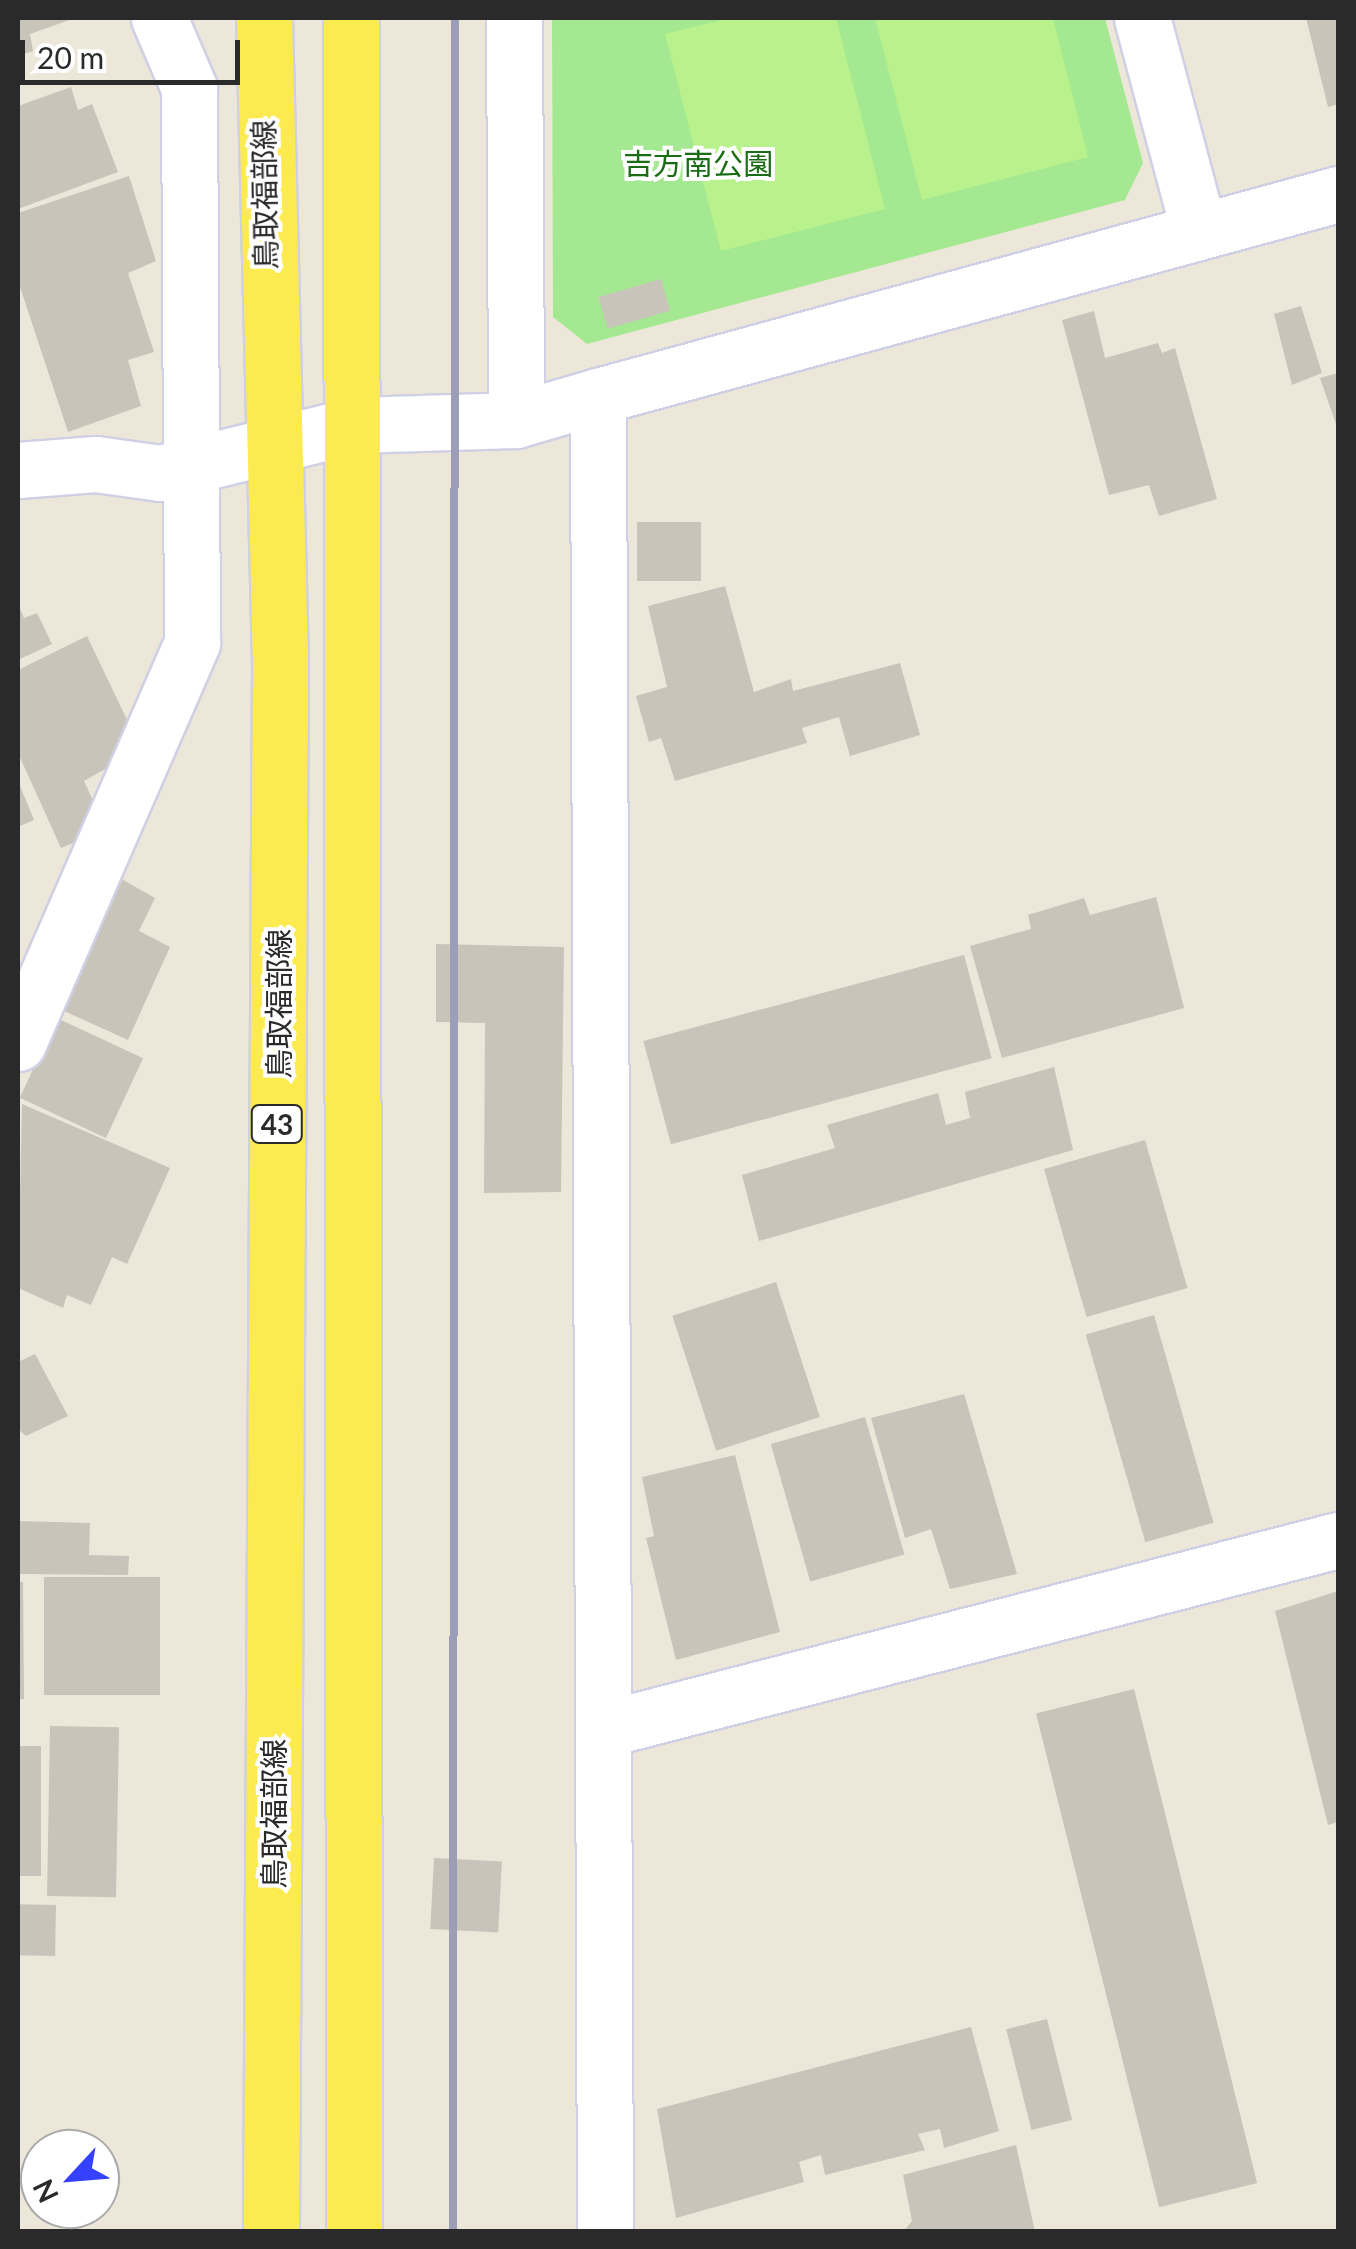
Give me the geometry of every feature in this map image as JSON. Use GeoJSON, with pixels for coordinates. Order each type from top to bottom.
{"type":"FeatureCollection","features":[{"type":"Feature","properties":{"kind":"main road","name":"鳥取福部線"},"geometry":{"type":"LineString","coordinates":[[264,18],[280,683],[271,2232]]}},
{"type":"Feature","properties":{"kind":"main road"},"geometry":{"type":"LineString","coordinates":[[351,18],[356,425],[354,2232]]}},
{"type":"Feature","properties":{"kind":"street"},"geometry":{"type":"LineString","coordinates":[[18,1043],[192,642],[188,464],[189,88],[159,18]]}},
{"type":"Feature","properties":{"kind":"street"},"geometry":{"type":"LineString","coordinates":[[514,18],[516,420]]}},
{"type":"Feature","properties":{"kind":"street"},"geometry":{"type":"LineString","coordinates":[[1142,18],[1199,230]]}},
{"type":"Feature","properties":{"kind":"street"},"geometry":{"type":"LineString","coordinates":[[18,470],[96,464],[160,473],[356,425],[516,420],[1338,194]]}},
{"type":"Feature","properties":{"kind":"street"},"geometry":{"type":"LineString","coordinates":[[598,396],[606,2232]]}},
{"type":"Feature","properties":{"kind":"street"},"geometry":{"type":"LineString","coordinates":[[604,1729],[1338,1540]]}},
{"type":"Feature","properties":{"kind":"green space","name":"吉方南公園"},"geometry":{"type":"Polygon","coordinates":[[[552,18],[1105,18],[1143,163],[1125,200],[587,344],[553,317],[552,18]]]}},
{"type":"Feature","properties":{"kind":"green space"},"geometry":{"type":"Polygon","coordinates":[[[730,18],[836,18],[885,209],[721,251],[665,34],[730,18]]]}},
{"type":"Feature","properties":{"kind":"green space"},"geometry":{"type":"Polygon","coordinates":[[[875,18],[1053,18],[1088,157],[922,200],[875,18]]]}},
{"type":"Feature","properties":{"kind":"building"},"geometry":{"type":"Polygon","coordinates":[[[18,18],[75,18],[30,34],[33,51],[18,56],[18,18]]]}},
{"type":"Feature","properties":{"kind":"building"},"geometry":{"type":"Polygon","coordinates":[[[1306,18],[1338,18],[1338,104],[1328,107],[1306,18]]]}},
{"type":"Feature","properties":{"kind":"building"},"geometry":{"type":"Polygon","coordinates":[[[71,87],[78,110],[92,104],[118,172],[18,209],[18,106],[71,87]]]}},
{"type":"Feature","properties":{"kind":"building"},"geometry":{"type":"Polygon","coordinates":[[[129,176],[156,261],[128,273],[154,352],[128,360],[141,406],[68,432],[18,281],[18,213],[129,176]]]}},
{"type":"Feature","properties":{"kind":"building"},"geometry":{"type":"Polygon","coordinates":[[[661,279],[670,311],[608,329],[599,297],[661,279]]]}},
{"type":"Feature","properties":{"kind":"building"},"geometry":{"type":"Polygon","coordinates":[[[1301,306],[1322,373],[1292,385],[1274,314],[1301,306]]]}},
{"type":"Feature","properties":{"kind":"building"},"geometry":{"type":"Polygon","coordinates":[[[1094,311],[1105,358],[1158,343],[1162,353],[1175,348],[1217,499],[1159,516],[1149,485],[1109,495],[1062,320],[1094,311]]]}},
{"type":"Feature","properties":{"kind":"building"},"geometry":{"type":"Polygon","coordinates":[[[1338,373],[1338,430],[1320,378],[1338,373]]]}},
{"type":"Feature","properties":{"kind":"building"},"geometry":{"type":"Polygon","coordinates":[[[637,522],[701,522],[701,581],[637,581],[637,522]]]}},
{"type":"Feature","properties":{"kind":"building"},"geometry":{"type":"Polygon","coordinates":[[[725,586],[754,692],[791,679],[793,691],[900,663],[920,735],[850,756],[839,717],[802,728],[807,743],[675,781],[661,738],[649,742],[636,696],[667,687],[648,606],[725,586]]]}},
{"type":"Feature","properties":{"kind":"building"},"geometry":{"type":"Polygon","coordinates":[[[18,604],[24,618],[37,613],[52,644],[18,660],[18,604]]]}},
{"type":"Feature","properties":{"kind":"building"},"geometry":{"type":"Polygon","coordinates":[[[87,636],[129,724],[112,765],[84,781],[96,807],[80,840],[61,848],[18,753],[18,670],[87,636]]]}},
{"type":"Feature","properties":{"kind":"building"},"geometry":{"type":"Polygon","coordinates":[[[18,781],[34,820],[18,827],[18,781]]]}},
{"type":"Feature","properties":{"kind":"building"},"geometry":{"type":"Polygon","coordinates":[[[118,877],[155,898],[139,931],[170,947],[128,1040],[64,1011],[118,877]]]}},
{"type":"Feature","properties":{"kind":"building"},"geometry":{"type":"Polygon","coordinates":[[[1156,897],[1184,1008],[1002,1058],[970,946],[1031,929],[1028,915],[1084,898],[1090,915],[1156,897]]]}},
{"type":"Feature","properties":{"kind":"building"},"geometry":{"type":"Polygon","coordinates":[[[436,944],[564,947],[561,1192],[484,1193],[485,1023],[436,1022],[436,944]]]}},
{"type":"Feature","properties":{"kind":"building"},"geometry":{"type":"Polygon","coordinates":[[[964,955],[992,1058],[671,1144],[643,1041],[964,955]]]}},
{"type":"Feature","properties":{"kind":"building"},"geometry":{"type":"Polygon","coordinates":[[[57,1018],[143,1058],[106,1138],[20,1098],[57,1018]]]}},
{"type":"Feature","properties":{"kind":"building"},"geometry":{"type":"Polygon","coordinates":[[[1054,1067],[1073,1150],[759,1241],[742,1175],[835,1148],[827,1125],[938,1093],[946,1125],[970,1118],[965,1092],[1054,1067]]]}},
{"type":"Feature","properties":{"kind":"building"},"geometry":{"type":"Polygon","coordinates":[[[22,1104],[170,1168],[127,1264],[112,1257],[91,1305],[67,1295],[63,1308],[18,1288],[22,1104]]]}},
{"type":"Feature","properties":{"kind":"building"},"geometry":{"type":"Polygon","coordinates":[[[1145,1140],[1187,1288],[1087,1317],[1044,1169],[1145,1140]]]}},
{"type":"Feature","properties":{"kind":"building"},"geometry":{"type":"Polygon","coordinates":[[[776,1282],[820,1417],[716,1451],[672,1316],[776,1282]]]}},
{"type":"Feature","properties":{"kind":"building"},"geometry":{"type":"Polygon","coordinates":[[[1154,1315],[1214,1523],[1145,1542],[1086,1335],[1154,1315]]]}},
{"type":"Feature","properties":{"kind":"building"},"geometry":{"type":"Polygon","coordinates":[[[35,1354],[68,1416],[26,1436],[18,1429],[18,1362],[35,1354]]]}},
{"type":"Feature","properties":{"kind":"building"},"geometry":{"type":"Polygon","coordinates":[[[964,1394],[1017,1574],[950,1589],[931,1529],[905,1538],[871,1418],[964,1394]]]}},
{"type":"Feature","properties":{"kind":"building"},"geometry":{"type":"Polygon","coordinates":[[[865,1417],[904,1554],[810,1581],[771,1444],[865,1417]]]}},
{"type":"Feature","properties":{"kind":"building"},"geometry":{"type":"Polygon","coordinates":[[[735,1455],[780,1632],[676,1660],[646,1538],[654,1536],[642,1477],[735,1455]]]}},
{"type":"Feature","properties":{"kind":"building"},"geometry":{"type":"Polygon","coordinates":[[[18,1521],[90,1523],[89,1555],[129,1556],[128,1575],[18,1574],[18,1521]]]}},
{"type":"Feature","properties":{"kind":"building"},"geometry":{"type":"Polygon","coordinates":[[[44,1577],[160,1577],[160,1695],[44,1695],[44,1577]]]}},
{"type":"Feature","properties":{"kind":"building"},"geometry":{"type":"Polygon","coordinates":[[[18,1582],[23,1582],[24,1699],[18,1699],[18,1582]]]}},
{"type":"Feature","properties":{"kind":"building"},"geometry":{"type":"Polygon","coordinates":[[[1338,1591],[1338,1822],[1328,1825],[1275,1611],[1338,1591]]]}},
{"type":"Feature","properties":{"kind":"building"},"geometry":{"type":"Polygon","coordinates":[[[1134,1689],[1257,2183],[1159,2207],[1036,1713],[1134,1689]]]}},
{"type":"Feature","properties":{"kind":"building"},"geometry":{"type":"Polygon","coordinates":[[[50,1726],[119,1727],[116,1897],[47,1896],[50,1726]]]}},
{"type":"Feature","properties":{"kind":"building"},"geometry":{"type":"Polygon","coordinates":[[[18,1746],[41,1746],[41,1876],[18,1876],[18,1746]]]}},
{"type":"Feature","properties":{"kind":"building"},"geometry":{"type":"Polygon","coordinates":[[[434,1858],[502,1862],[498,1932],[430,1929],[434,1858]]]}},
{"type":"Feature","properties":{"kind":"building"},"geometry":{"type":"Polygon","coordinates":[[[18,1904],[56,1905],[55,1956],[18,1955],[18,1904]]]}},
{"type":"Feature","properties":{"kind":"building"},"geometry":{"type":"Polygon","coordinates":[[[1047,2019],[1072,2120],[1031,2130],[1006,2029],[1047,2019]]]}},
{"type":"Feature","properties":{"kind":"building"},"geometry":{"type":"Polygon","coordinates":[[[971,2027],[999,2131],[944,2148],[940,2129],[918,2134],[925,2150],[825,2175],[821,2155],[799,2162],[804,2182],[676,2218],[657,2109],[971,2027]]]}},
{"type":"Feature","properties":{"kind":"building"},"geometry":{"type":"Polygon","coordinates":[[[1016,2145],[1035,2232],[903,2232],[912,2221],[903,2175],[1016,2145]]]}},
{"type":"Feature","properties":{"kind":"railway"},"geometry":{"type":"LineString","coordinates":[[453,2232],[455,18]]}}]}
